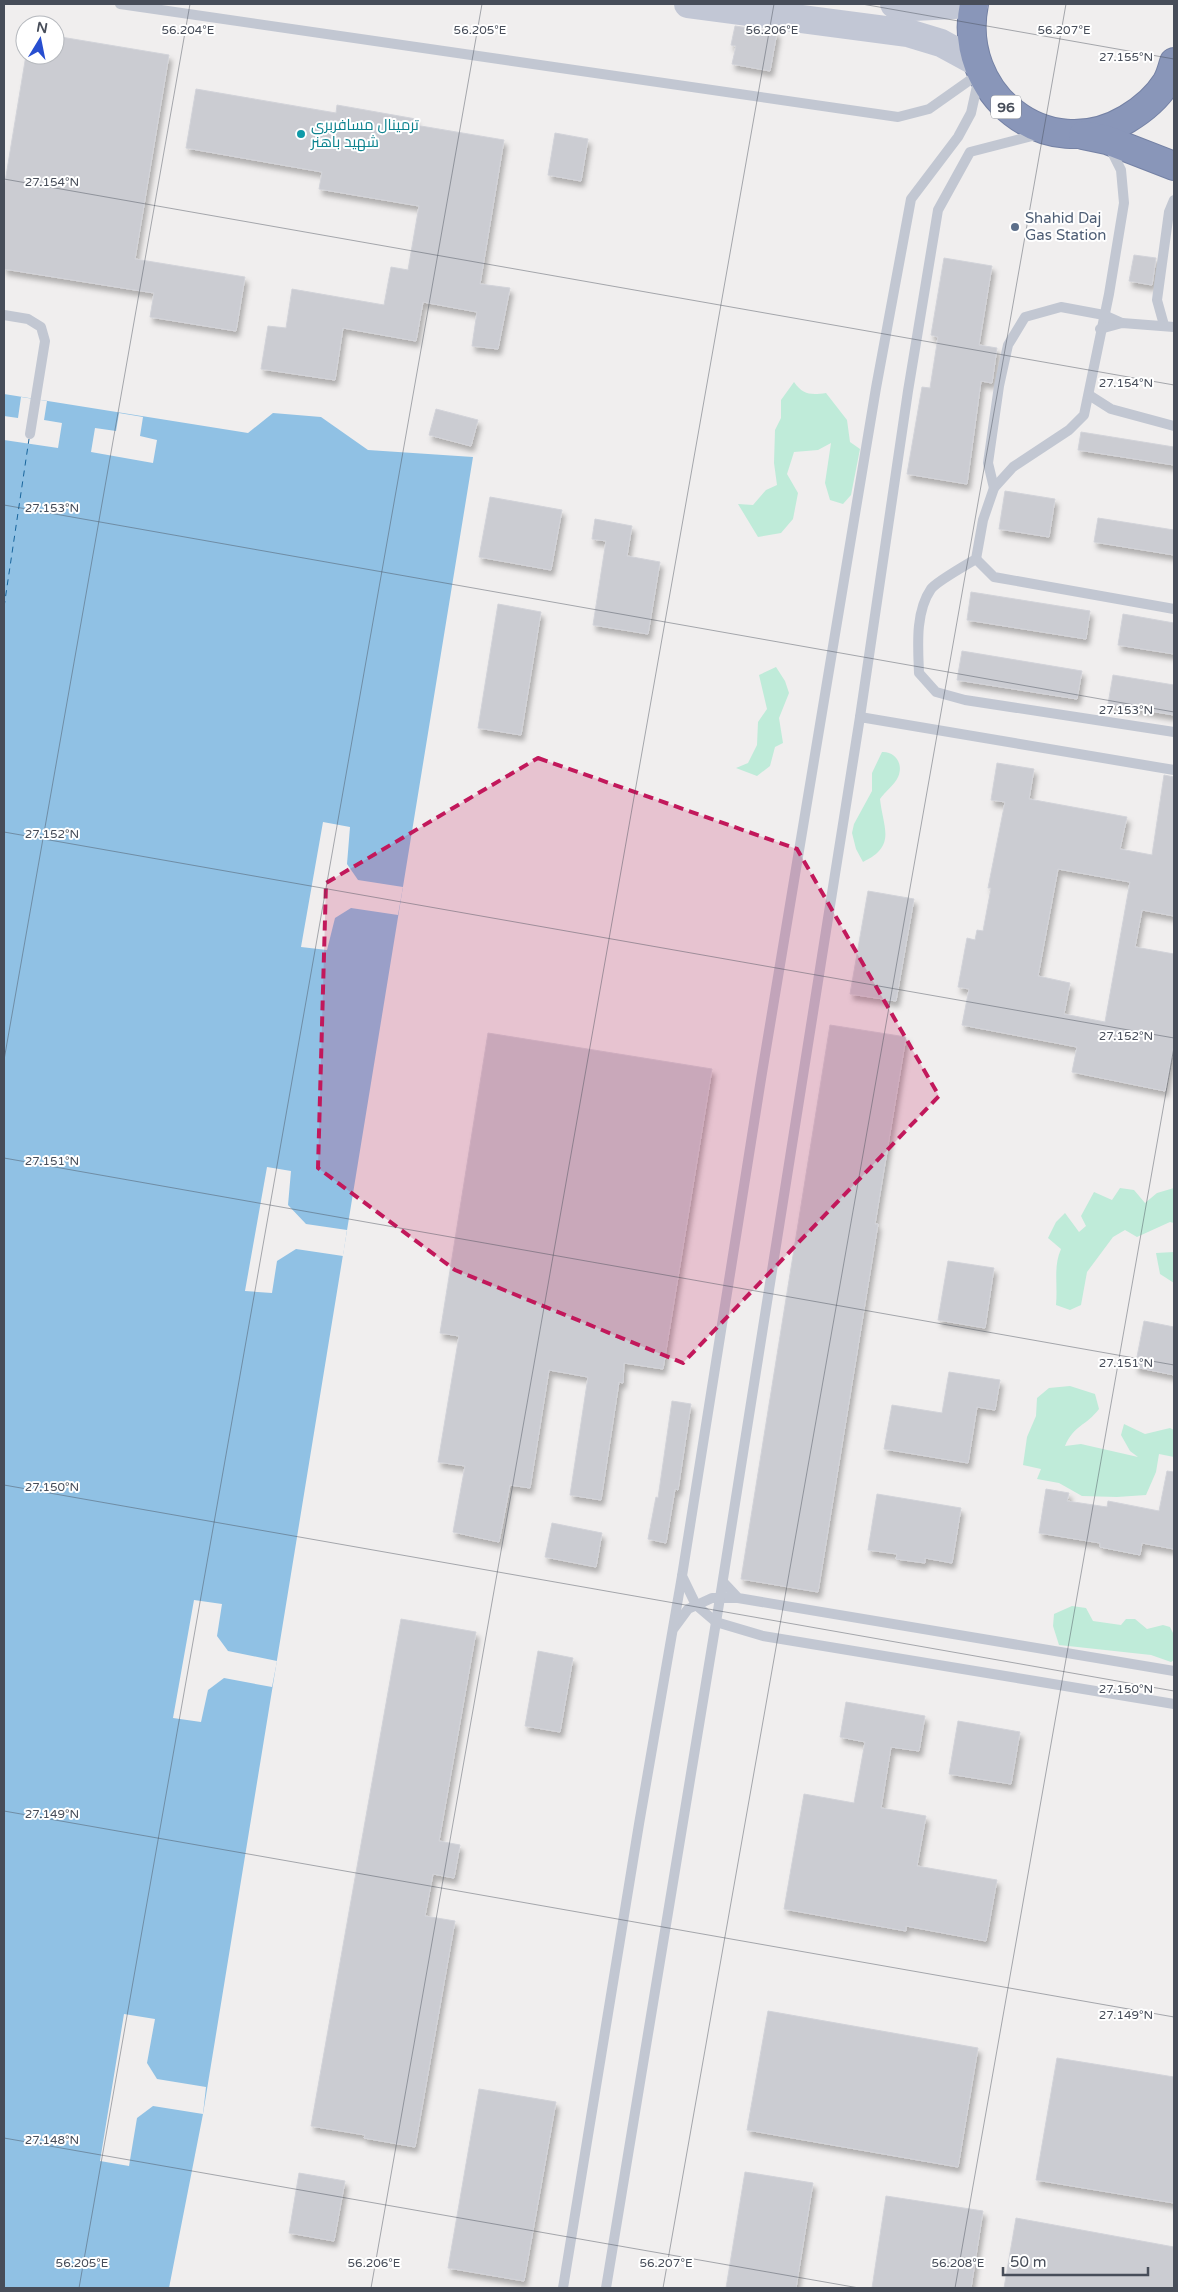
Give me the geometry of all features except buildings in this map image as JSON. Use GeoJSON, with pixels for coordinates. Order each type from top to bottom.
{"type":"FeatureCollection","features":[{"type":"Feature","properties":{"kind":"highway","name":"96"},"geometry":{"type":"LineString","coordinates":[[974,4],[971,24],[972,43],[978,68],[992,93],[1009,110],[1029,123],[1052,131],[1106,140],[1174,166]]}},
{"type":"Feature","properties":{"kind":"highway","name":"96"},"geometry":{"type":"LineString","coordinates":[[1079,134],[1114,127],[1144,110],[1166,83],[1174,62]]}},
{"type":"Feature","properties":{"kind":"street"},"geometry":{"type":"LineString","coordinates":[[688,4],[908,33],[941,43],[978,68]]}},
{"type":"Feature","properties":{"kind":"street"},"geometry":{"type":"LineString","coordinates":[[894,4],[913,6],[974,4]]}},
{"type":"Feature","properties":{"kind":"lane"},"geometry":{"type":"LineString","coordinates":[[120,4],[898,117],[929,110],[978,68]]}},
{"type":"Feature","properties":{"kind":"lane"},"geometry":{"type":"LineString","coordinates":[[563,2288],[639,1824],[682,1576],[772,1011],[876,388],[911,199],[958,138],[970,113],[978,68]]}},
{"type":"Feature","properties":{"kind":"lane"},"geometry":{"type":"LineString","coordinates":[[606,2288],[723,1582],[860,717],[908,390],[938,210],[970,152],[1052,131]]}},
{"type":"Feature","properties":{"kind":"lane"},"geometry":{"type":"LineString","coordinates":[[1106,140],[1121,170],[1124,203],[1084,415],[1069,430],[1013,466],[994,488],[983,520],[976,559],[931,588],[922,611],[918,643],[919,673],[936,692],[965,700],[1174,732]]}},
{"type":"Feature","properties":{"kind":"lane"},"geometry":{"type":"LineString","coordinates":[[1100,329],[1122,323],[1169,326],[1157,300],[1169,212],[1174,200]]}},
{"type":"Feature","properties":{"kind":"lane"},"geometry":{"type":"LineString","coordinates":[[994,488],[988,463],[999,386],[1008,345],[1025,317],[1061,307],[1104,315],[1122,323]]}},
{"type":"Feature","properties":{"kind":"lane"},"geometry":{"type":"LineString","coordinates":[[4,315],[28,319],[41,327],[45,342],[30,434]]}},
{"type":"Feature","properties":{"kind":"lane"},"geometry":{"type":"LineString","coordinates":[[1088,395],[1111,409],[1174,426]]}},
{"type":"Feature","properties":{"kind":"lane"},"geometry":{"type":"LineString","coordinates":[[976,559],[994,577],[1174,609]]}},
{"type":"Feature","properties":{"kind":"lane"},"geometry":{"type":"LineString","coordinates":[[860,717],[1174,770]]}},
{"type":"Feature","properties":{"kind":"lane"},"geometry":{"type":"LineString","coordinates":[[682,1576],[696,1605],[716,1622],[763,1636],[1174,1704]]}},
{"type":"Feature","properties":{"kind":"lane"},"geometry":{"type":"LineString","coordinates":[[723,1582],[738,1598]]}},
{"type":"Feature","properties":{"kind":"lane"},"geometry":{"type":"LineString","coordinates":[[673,1630],[688,1609],[696,1605],[712,1598],[738,1598],[1174,1672]]}},
{"type":"Feature","properties":{"kind":"highlighted area"},"geometry":{"type":"Polygon","coordinates":[[[538,758],[797,849],[939,1096],[683,1363],[455,1270],[318,1168],[326,883],[538,758]]]}},
{"type":"Feature","properties":{"kind":"green space"},"geometry":{"type":"Polygon","coordinates":[[[794,382],[804,392],[826,393],[847,420],[850,442],[860,449],[851,495],[843,504],[830,500],[825,483],[831,443],[818,450],[794,452],[787,474],[798,493],[793,519],[781,533],[758,537],[738,504],[753,505],[766,490],[777,485],[774,463],[775,430],[781,418],[781,400],[794,382]]]}},
{"type":"Feature","properties":{"kind":"green space"},"geometry":{"type":"Polygon","coordinates":[[[776,667],[785,681],[789,693],[779,718],[783,743],[775,747],[770,766],[757,776],[736,768],[748,763],[757,745],[758,722],[767,709],[759,675],[776,667]]]}},
{"type":"Feature","properties":{"kind":"green space"},"geometry":{"type":"Polygon","coordinates":[[[882,752],[887,752],[897,759],[900,772],[895,782],[880,799],[885,827],[884,843],[874,856],[863,862],[856,849],[852,833],[854,824],[872,791],[872,773],[882,752]]]}},
{"type":"Feature","properties":{"kind":"green space"},"geometry":{"type":"Polygon","coordinates":[[[1120,1188],[1134,1190],[1145,1203],[1157,1193],[1174,1188],[1174,1223],[1170,1222],[1137,1237],[1125,1230],[1113,1237],[1087,1272],[1081,1305],[1070,1310],[1056,1305],[1056,1269],[1061,1249],[1048,1238],[1056,1222],[1065,1213],[1079,1232],[1086,1226],[1081,1216],[1094,1192],[1112,1200],[1120,1188]]]}},
{"type":"Feature","properties":{"kind":"green space"},"geometry":{"type":"Polygon","coordinates":[[[1174,1252],[1174,1283],[1160,1274],[1156,1253],[1174,1252]]]}},
{"type":"Feature","properties":{"kind":"green space"},"geometry":{"type":"Polygon","coordinates":[[[1070,1386],[1095,1394],[1099,1409],[1072,1434],[1065,1446],[1081,1444],[1138,1457],[1130,1451],[1121,1435],[1124,1424],[1145,1434],[1170,1428],[1174,1430],[1174,1457],[1159,1454],[1156,1472],[1146,1495],[1117,1497],[1082,1496],[1059,1483],[1037,1479],[1041,1469],[1023,1465],[1027,1437],[1036,1416],[1037,1398],[1049,1388],[1070,1386]]]}},
{"type":"Feature","properties":{"kind":"green space"},"geometry":{"type":"Polygon","coordinates":[[[1072,1606],[1086,1608],[1093,1621],[1121,1625],[1126,1619],[1135,1619],[1147,1629],[1163,1625],[1170,1627],[1174,1635],[1174,1660],[1171,1662],[1151,1655],[1059,1645],[1053,1626],[1054,1614],[1072,1606]]]}},
{"type":"Feature","properties":{"kind":"water"},"geometry":{"type":"Polygon","coordinates":[[[4,394],[248,433],[273,413],[321,417],[368,450],[473,457],[203,2114],[169,2288],[4,2288],[4,394]]]}},
{"type":"Feature","properties":{"kind":"pier"},"geometry":{"type":"Polygon","coordinates":[[[21,397],[47,401],[44,420],[62,423],[58,448],[4,440],[4,416],[18,418],[21,397]]]}},
{"type":"Feature","properties":{"kind":"pier"},"geometry":{"type":"Polygon","coordinates":[[[119,413],[143,417],[140,436],[157,440],[153,463],[91,452],[95,428],[116,431],[119,413]]]}},
{"type":"Feature","properties":{"kind":"pier"},"geometry":{"type":"Polygon","coordinates":[[[323,822],[350,827],[347,864],[358,880],[403,887],[398,915],[351,908],[335,918],[327,950],[301,947],[323,822]]]}},
{"type":"Feature","properties":{"kind":"pier"},"geometry":{"type":"Polygon","coordinates":[[[267,1167],[291,1171],[288,1205],[306,1224],[347,1230],[343,1256],[296,1249],[277,1261],[272,1293],[245,1291],[267,1167]]]}},
{"type":"Feature","properties":{"kind":"pier"},"geometry":{"type":"Polygon","coordinates":[[[194,1600],[222,1604],[217,1636],[228,1651],[277,1661],[272,1687],[224,1678],[208,1690],[201,1722],[173,1718],[194,1600]]]}},
{"type":"Feature","properties":{"kind":"pier"},"geometry":{"type":"Polygon","coordinates":[[[124,2014],[155,2019],[147,2063],[157,2079],[206,2087],[203,2114],[153,2106],[137,2118],[129,2166],[100,2161],[124,2014]]]}},
{"type":"Feature","properties":{"kind":"ferry route"},"geometry":{"type":"LineString","coordinates":[[4,607],[29,439]]}},
{"type":"Feature","properties":{"kind":"place","name":"ترمینال مسافربری شهید باهنر"},"geometry":{"type":"Point","coordinates":[301,134]}},
{"type":"Feature","properties":{"kind":"place","name":"Shahid Daj Gas Station"},"geometry":{"type":"Point","coordinates":[1015,227]}}]}
